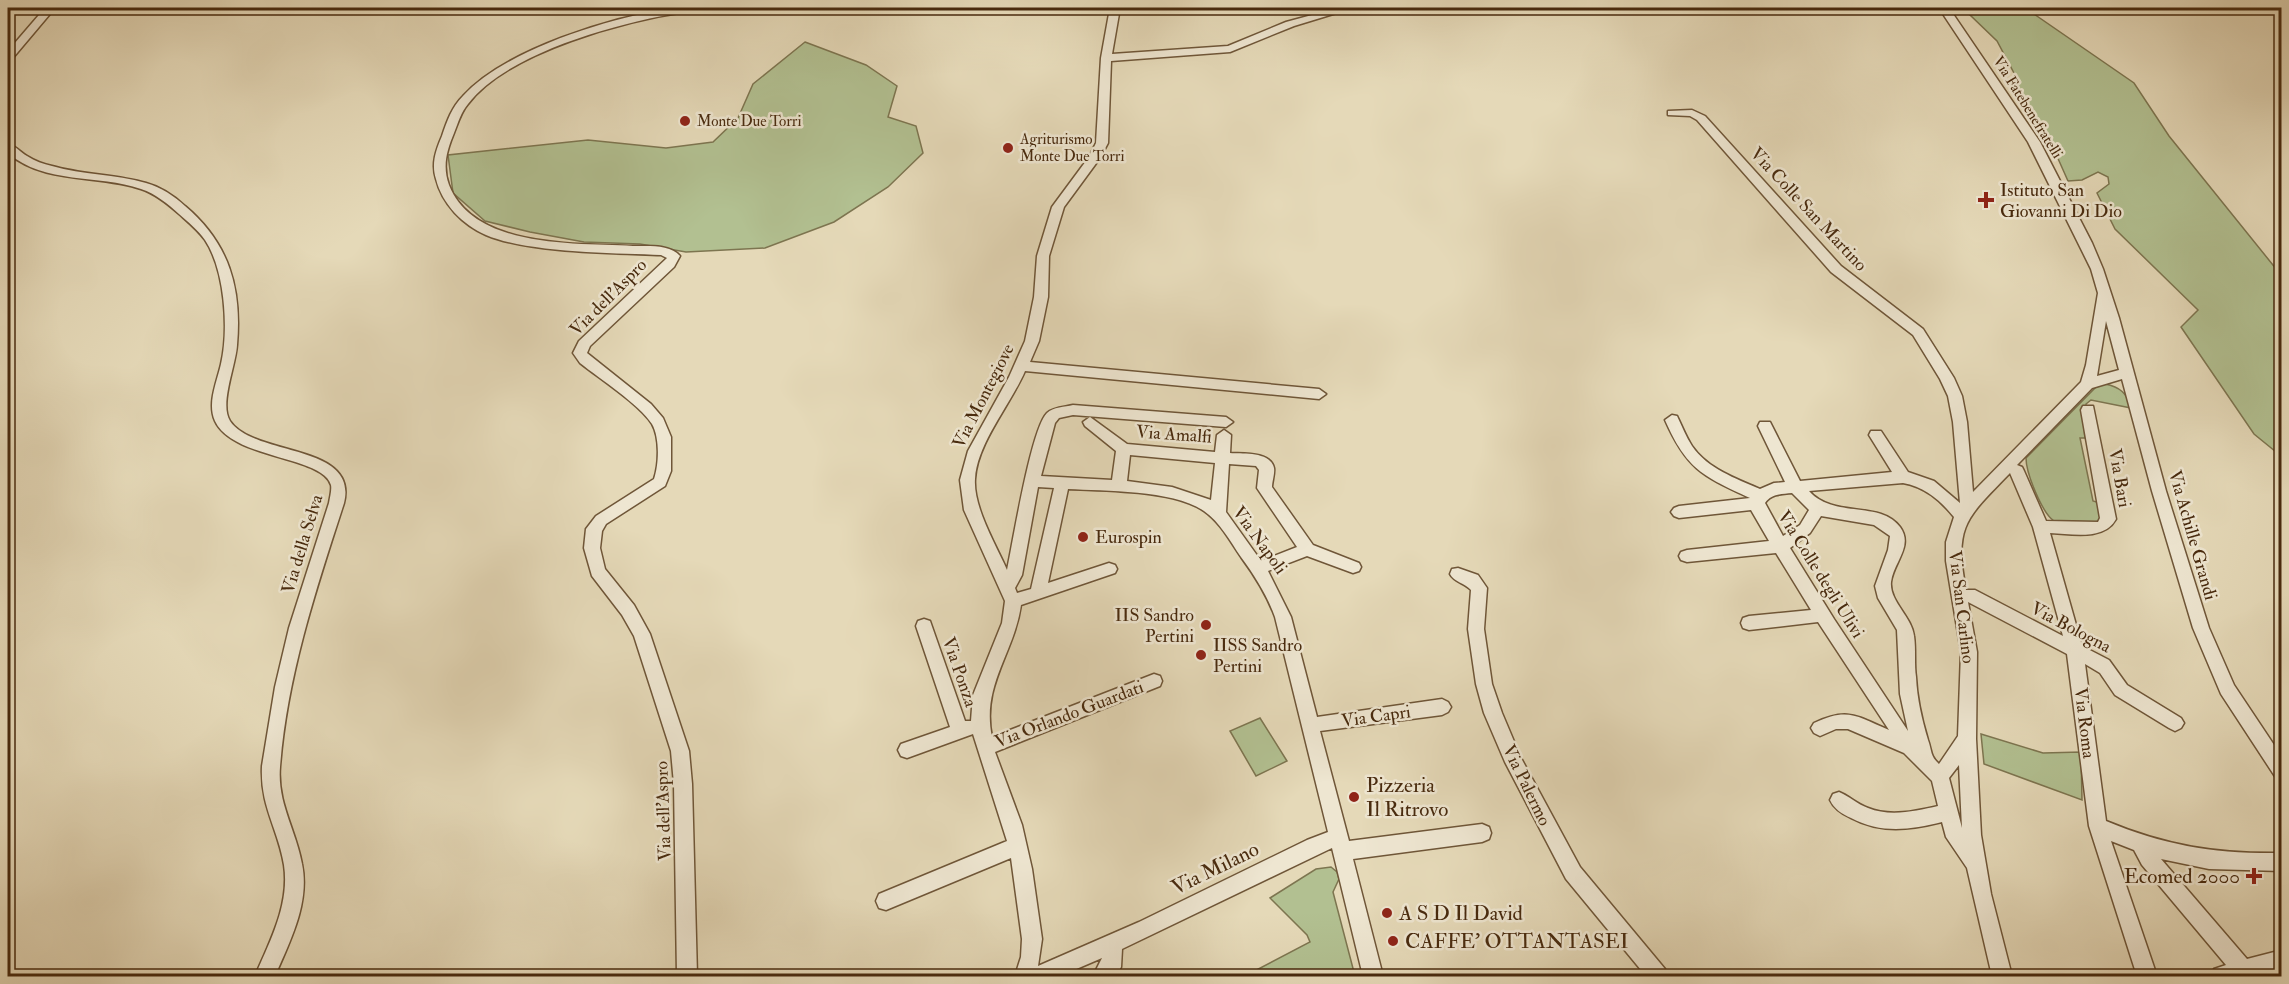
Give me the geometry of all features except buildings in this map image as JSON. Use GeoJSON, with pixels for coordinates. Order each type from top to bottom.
{"type":"FeatureCollection","features":[{"type":"Feature","properties":{"kind":"street"},"geometry":{"type":"LineString","coordinates":[[8,57],[50,8]]}},
{"type":"Feature","properties":{"kind":"street","name":"Via dell'Aspro"},"geometry":{"type":"LineString","coordinates":[[687,976],[683,784],[680,751],[642,634],[628,610],[598,572],[592,548],[594,529],[601,520],[652,489],[662,479],[664,437],[660,426],[650,412],[585,360],[580,353],[588,340],[670,264],[674,256],[663,251],[572,247],[492,233],[478,225],[453,204],[443,183],[440,164],[442,147],[460,108],[471,93],[489,78],[533,55],[598,29],[638,17],[691,8]]}},
{"type":"Feature","properties":{"kind":"street","name":"Via Montegiove"},"geometry":{"type":"LineString","coordinates":[[1010,593],[974,514],[968,494],[967,480],[975,450],[1022,366],[1035,329],[1041,297],[1043,255],[1057,212],[1063,199],[1094,158],[1102,143],[1106,58],[1115,8]]}},
{"type":"Feature","properties":{"kind":"street"},"geometry":{"type":"LineString","coordinates":[[1106,58],[1230,49],[1283,26],[1348,8]]}},
{"type":"Feature","properties":{"kind":"street","name":"Via Fatebenefratelli"},"geometry":{"type":"LineString","coordinates":[[1944,8],[2010,102],[2049,167],[2086,243],[2104,294]]}},
{"type":"Feature","properties":{"kind":"street","name":"Via Colle San Martino"},"geometry":{"type":"LineString","coordinates":[[1672,113],[1692,113],[1701,118],[1836,269],[1860,289],[1901,316],[1918,332],[1947,378],[1955,396],[1960,422],[1965,511]]}},
{"type":"Feature","properties":{"kind":"street","name":"Via della Selva"},"geometry":{"type":"LineString","coordinates":[[8,147],[14,162],[149,188],[180,209],[203,230],[214,244],[220,260],[229,309],[230,349],[221,395],[222,422],[236,436],[316,466],[333,474],[338,481],[338,494],[300,620],[271,766],[272,805],[291,858],[295,880],[287,920],[265,976]]}},
{"type":"Feature","properties":{"kind":"street"},"geometry":{"type":"LineString","coordinates":[[2093,378],[2095,345],[2104,294]]}},
{"type":"Feature","properties":{"kind":"street","name":"Via Achille Grandi"},"geometry":{"type":"LineString","coordinates":[[2104,294],[2159,491],[2204,637],[2236,705],[2282,772]]}},
{"type":"Feature","properties":{"kind":"street"},"geometry":{"type":"LineString","coordinates":[[2095,345],[2123,358]]}},
{"type":"Feature","properties":{"kind":"street"},"geometry":{"type":"LineString","coordinates":[[1022,366],[1319,394]]}},
{"type":"Feature","properties":{"kind":"street"},"geometry":{"type":"LineString","coordinates":[[1965,511],[2093,378],[2127,373]]}},
{"type":"Feature","properties":{"kind":"street"},"geometry":{"type":"LineString","coordinates":[[2093,378],[2113,382],[2133,394]]}},
{"type":"Feature","properties":{"kind":"street","name":"Via Amalfi"},"geometry":{"type":"LineString","coordinates":[[1032,481],[1048,421],[1059,411],[1073,410],[1225,428],[1218,514]]}},
{"type":"Feature","properties":{"kind":"street","name":"Via Bari"},"geometry":{"type":"LineString","coordinates":[[2041,527],[2097,528],[2105,524],[2108,519],[2088,410]]}},
{"type":"Feature","properties":{"kind":"street"},"geometry":{"type":"LineString","coordinates":[[1672,420],[1687,450],[1698,463],[1759,499]]}},
{"type":"Feature","properties":{"kind":"street","name":"Via Amalfi"},"geometry":{"type":"LineString","coordinates":[[1090,422],[1123,449],[1254,460],[1264,464],[1267,468],[1264,488],[1307,549]]}},
{"type":"Feature","properties":{"kind":"street"},"geometry":{"type":"LineString","coordinates":[[1765,426],[1797,487],[1818,508],[1883,522],[1892,528],[1898,537],[1898,543],[1884,576],[1883,588],[1905,631],[1908,685],[1922,748],[1916,753]]}},
{"type":"Feature","properties":{"kind":"street"},"geometry":{"type":"LineString","coordinates":[[1876,435],[1903,477]]}},
{"type":"Feature","properties":{"kind":"street","name":"Via Amalfi"},"geometry":{"type":"LineString","coordinates":[[1119,487],[1123,449]]}},
{"type":"Feature","properties":{"kind":"street","name":"Via Roma"},"geometry":{"type":"LineString","coordinates":[[2016,471],[2041,527],[2075,650],[2098,826],[2107,860],[2147,976]]}},
{"type":"Feature","properties":{"kind":"street","name":"Via Colle degli Ulivi"},"geometry":{"type":"LineString","coordinates":[[1916,753],[1822,615],[1760,511],[1759,499],[1774,489],[1903,477],[1921,482],[1965,511]]}},
{"type":"Feature","properties":{"kind":"street"},"geometry":{"type":"LineString","coordinates":[[1025,976],[1031,957],[1032,939],[1018,846],[985,748],[980,724],[980,701],[1010,623],[1010,593],[1032,481]]}},
{"type":"Feature","properties":{"kind":"street","name":"Via Napoli"},"geometry":{"type":"LineString","coordinates":[[1032,481],[1119,487],[1186,496],[1201,501],[1218,514],[1258,569],[1274,593],[1281,612],[1373,976]]}},
{"type":"Feature","properties":{"kind":"street"},"geometry":{"type":"LineString","coordinates":[[1038,592],[1062,484]]}},
{"type":"Feature","properties":{"kind":"street"},"geometry":{"type":"LineString","coordinates":[[1679,512],[1759,499]]}},
{"type":"Feature","properties":{"kind":"street"},"geometry":{"type":"LineString","coordinates":[[1687,556],[1780,546],[1805,530],[1818,508]]}},
{"type":"Feature","properties":{"kind":"street","name":"Via San Carlino"},"geometry":{"type":"LineString","coordinates":[[1965,511],[1956,529],[1955,579],[1969,652],[1967,738],[1976,865],[2002,976]]}},
{"type":"Feature","properties":{"kind":"street"},"geometry":{"type":"LineString","coordinates":[[1258,569],[1307,549],[1353,567]]}},
{"type":"Feature","properties":{"kind":"street"},"geometry":{"type":"LineString","coordinates":[[1010,593],[1038,592],[1108,569]]}},
{"type":"Feature","properties":{"kind":"street","name":"Via Palermo"},"geometry":{"type":"LineString","coordinates":[[1458,573],[1472,580],[1479,588],[1476,629],[1484,684],[1493,713],[1522,779],[1573,873],[1658,976]]}},
{"type":"Feature","properties":{"kind":"street","name":"Via Bologna"},"geometry":{"type":"LineString","coordinates":[[1969,595],[2106,667],[2117,686],[2175,723]]}},
{"type":"Feature","properties":{"kind":"street"},"geometry":{"type":"LineString","coordinates":[[1749,623],[1822,615]]}},
{"type":"Feature","properties":{"kind":"street","name":"Via Ponza"},"geometry":{"type":"LineString","coordinates":[[924,626],[960,731]]}},
{"type":"Feature","properties":{"kind":"street","name":"Via Orlando Guardati"},"geometry":{"type":"LineString","coordinates":[[985,748],[1154,681]]}},
{"type":"Feature","properties":{"kind":"street","name":"Via Capri"},"geometry":{"type":"LineString","coordinates":[[1311,725],[1442,707]]}},
{"type":"Feature","properties":{"kind":"street"},"geometry":{"type":"LineString","coordinates":[[1820,728],[1835,721],[1849,721],[1916,753],[1940,777],[1967,738]]}},
{"type":"Feature","properties":{"kind":"street"},"geometry":{"type":"LineString","coordinates":[[907,750],[980,724]]}},
{"type":"Feature","properties":{"kind":"street","name":"Via San Carlino"},"geometry":{"type":"LineString","coordinates":[[1940,777],[1947,812],[1957,839],[1976,865]]}},
{"type":"Feature","properties":{"kind":"street"},"geometry":{"type":"LineString","coordinates":[[1839,800],[1863,816],[1885,821],[1910,821],[1947,812]]}},
{"type":"Feature","properties":{"kind":"street"},"geometry":{"type":"LineString","coordinates":[[2098,826],[2142,846],[2178,856],[2242,863],[2282,862]]}},
{"type":"Feature","properties":{"kind":"street","name":"Via Milano"},"geometry":{"type":"LineString","coordinates":[[1038,976],[1113,944],[1314,846],[1482,833]]}},
{"type":"Feature","properties":{"kind":"street"},"geometry":{"type":"LineString","coordinates":[[886,901],[1018,846]]}},
{"type":"Feature","properties":{"kind":"street"},"geometry":{"type":"LineString","coordinates":[[2142,846],[2149,859],[2244,970]]}},
{"type":"Feature","properties":{"kind":"street"},"geometry":{"type":"LineString","coordinates":[[1103,976],[1111,967],[1113,944]]}},
{"type":"Feature","properties":{"kind":"street"},"geometry":{"type":"LineString","coordinates":[[2221,976],[2282,960]]}},
{"type":"Feature","properties":{"kind":"green space"},"geometry":{"type":"Polygon","coordinates":[[[1966,8],[2029,8],[2034,14],[2134,83],[2169,136],[2281,275],[2281,456],[2254,434],[2181,327],[2198,310],[2115,229],[2097,193],[2109,184],[2108,177],[2098,172],[2082,180],[2068,181],[2052,145],[2021,96],[2015,75],[1997,41],[1969,14],[1966,8]]]}},
{"type":"Feature","properties":{"kind":"green space"},"geometry":{"type":"Polygon","coordinates":[[[805,42],[866,65],[897,86],[888,117],[916,126],[923,153],[888,187],[834,222],[765,248],[686,252],[640,244],[584,242],[485,221],[453,193],[448,155],[588,140],[666,148],[713,142],[738,118],[753,84],[805,42]]]}},
{"type":"Feature","properties":{"kind":"green space"},"geometry":{"type":"Polygon","coordinates":[[[2105,384],[2122,392],[2131,408],[2091,400],[2086,404],[2085,438],[2080,438],[2093,501],[2100,503],[2104,515],[2095,522],[2054,521],[2049,517],[2035,492],[2026,458],[2098,385],[2105,384]]]}},
{"type":"Feature","properties":{"kind":"green space"},"geometry":{"type":"Polygon","coordinates":[[[1260,718],[1287,761],[1256,776],[1230,731],[1260,718]]]}},
{"type":"Feature","properties":{"kind":"green space"},"geometry":{"type":"Polygon","coordinates":[[[1981,734],[2043,753],[2081,752],[2082,800],[1984,764],[1981,734]]]}},
{"type":"Feature","properties":{"kind":"green space"},"geometry":{"type":"Polygon","coordinates":[[[1331,867],[1337,872],[1339,879],[1333,892],[1355,976],[1245,976],[1310,942],[1307,935],[1270,898],[1316,869],[1331,867]]]}},
{"type":"Feature","properties":{"kind":"place","name":"Monte Due Torri"},"geometry":{"type":"Point","coordinates":[685,121]}},
{"type":"Feature","properties":{"kind":"place","name":"Agriturismo Monte Due Torri"},"geometry":{"type":"Point","coordinates":[1008,148]}},
{"type":"Feature","properties":{"kind":"place","name":"Istituto San Giovanni Di Dio"},"geometry":{"type":"Point","coordinates":[1986,200]}},
{"type":"Feature","properties":{"kind":"place","name":"Eurospin"},"geometry":{"type":"Point","coordinates":[1083,537]}},
{"type":"Feature","properties":{"kind":"place","name":"IIS Sandro Pertini"},"geometry":{"type":"Point","coordinates":[1206,625]}},
{"type":"Feature","properties":{"kind":"place","name":"IISS Sandro Pertini"},"geometry":{"type":"Point","coordinates":[1201,655]}},
{"type":"Feature","properties":{"kind":"place","name":"Pizzeria Il Ritrovo"},"geometry":{"type":"Point","coordinates":[1354,797]}},
{"type":"Feature","properties":{"kind":"place","name":"Ecomed 2000"},"geometry":{"type":"Point","coordinates":[2254,876]}},
{"type":"Feature","properties":{"kind":"place","name":"A S D Il David"},"geometry":{"type":"Point","coordinates":[1387,913]}},
{"type":"Feature","properties":{"kind":"place","name":"CAFFE' OTTANTASEI"},"geometry":{"type":"Point","coordinates":[1393,941]}}]}
